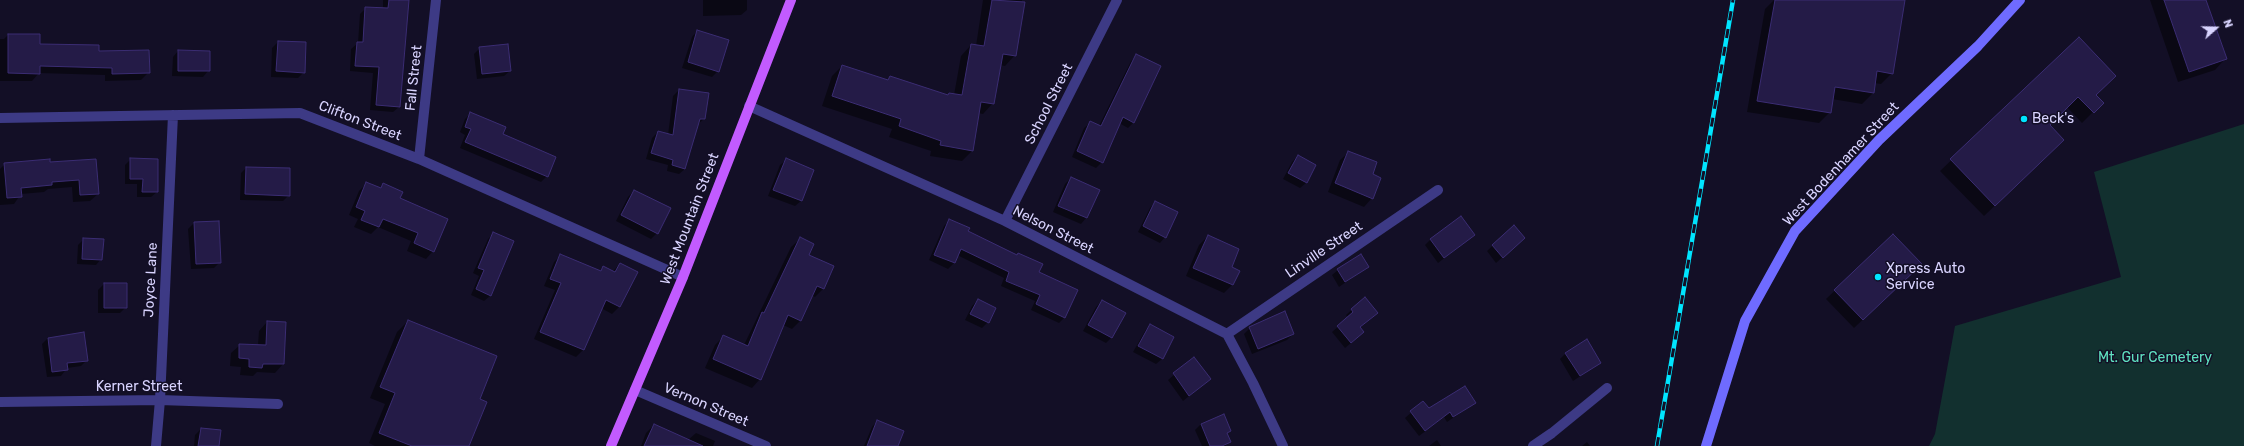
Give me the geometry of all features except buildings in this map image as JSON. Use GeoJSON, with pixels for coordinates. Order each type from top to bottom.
{"type":"FeatureCollection","features":[{"type":"Feature","properties":{"kind":"main road","name":"West Mountain Street"},"geometry":{"type":"LineString","coordinates":[[611,446],[683,277],[791,0]]}},
{"type":"Feature","properties":{"kind":"main road","name":"West Bodenhamer Street"},"geometry":{"type":"LineString","coordinates":[[1706,446],[1744,321],[1795,231],[1878,140],[1978,46],[2020,0]]}},
{"type":"Feature","properties":{"kind":"street","name":"Fall Street"},"geometry":{"type":"LineString","coordinates":[[419,159],[436,0]]}},
{"type":"Feature","properties":{"kind":"street","name":"School Street"},"geometry":{"type":"LineString","coordinates":[[1005,221],[1117,0]]}},
{"type":"Feature","properties":{"kind":"street","name":"Nelson Street"},"geometry":{"type":"LineString","coordinates":[[749,106],[1005,221],[1227,334]]}},
{"type":"Feature","properties":{"kind":"street","name":"Clifton Street"},"geometry":{"type":"LineString","coordinates":[[0,118],[300,113],[419,159],[683,277]]}},
{"type":"Feature","properties":{"kind":"street","name":"Joyce Lane"},"geometry":{"type":"LineString","coordinates":[[156,446],[160,400],[173,115]]}},
{"type":"Feature","properties":{"kind":"street","name":"Linville Street"},"geometry":{"type":"LineString","coordinates":[[1227,334],[1438,190]]}},
{"type":"Feature","properties":{"kind":"street"},"geometry":{"type":"LineString","coordinates":[[1227,334],[1254,383],[1283,446]]}},
{"type":"Feature","properties":{"kind":"street"},"geometry":{"type":"LineString","coordinates":[[1532,446],[1552,433],[1607,388]]}},
{"type":"Feature","properties":{"kind":"street","name":"Vernon Street"},"geometry":{"type":"LineString","coordinates":[[635,390],[766,446]]}},
{"type":"Feature","properties":{"kind":"street","name":"Kerner Street"},"geometry":{"type":"LineString","coordinates":[[0,402],[160,400],[278,404]]}},
{"type":"Feature","properties":{"kind":"green space","name":"Mt. Gur Cemetery"},"geometry":{"type":"Polygon","coordinates":[[[2244,124],[2244,446],[1929,446],[1935,434],[1955,326],[2121,277],[2094,172],[2244,124]]]}},
{"type":"Feature","properties":{"kind":"railway"},"geometry":{"type":"LineString","coordinates":[[1657,446],[1733,0]]}},
{"type":"Feature","properties":{"kind":"place","name":"Beck's"},"geometry":{"type":"Point","coordinates":[2024,119]}},
{"type":"Feature","properties":{"kind":"place","name":"Xpress Auto Service"},"geometry":{"type":"Point","coordinates":[1878,277]}}]}
